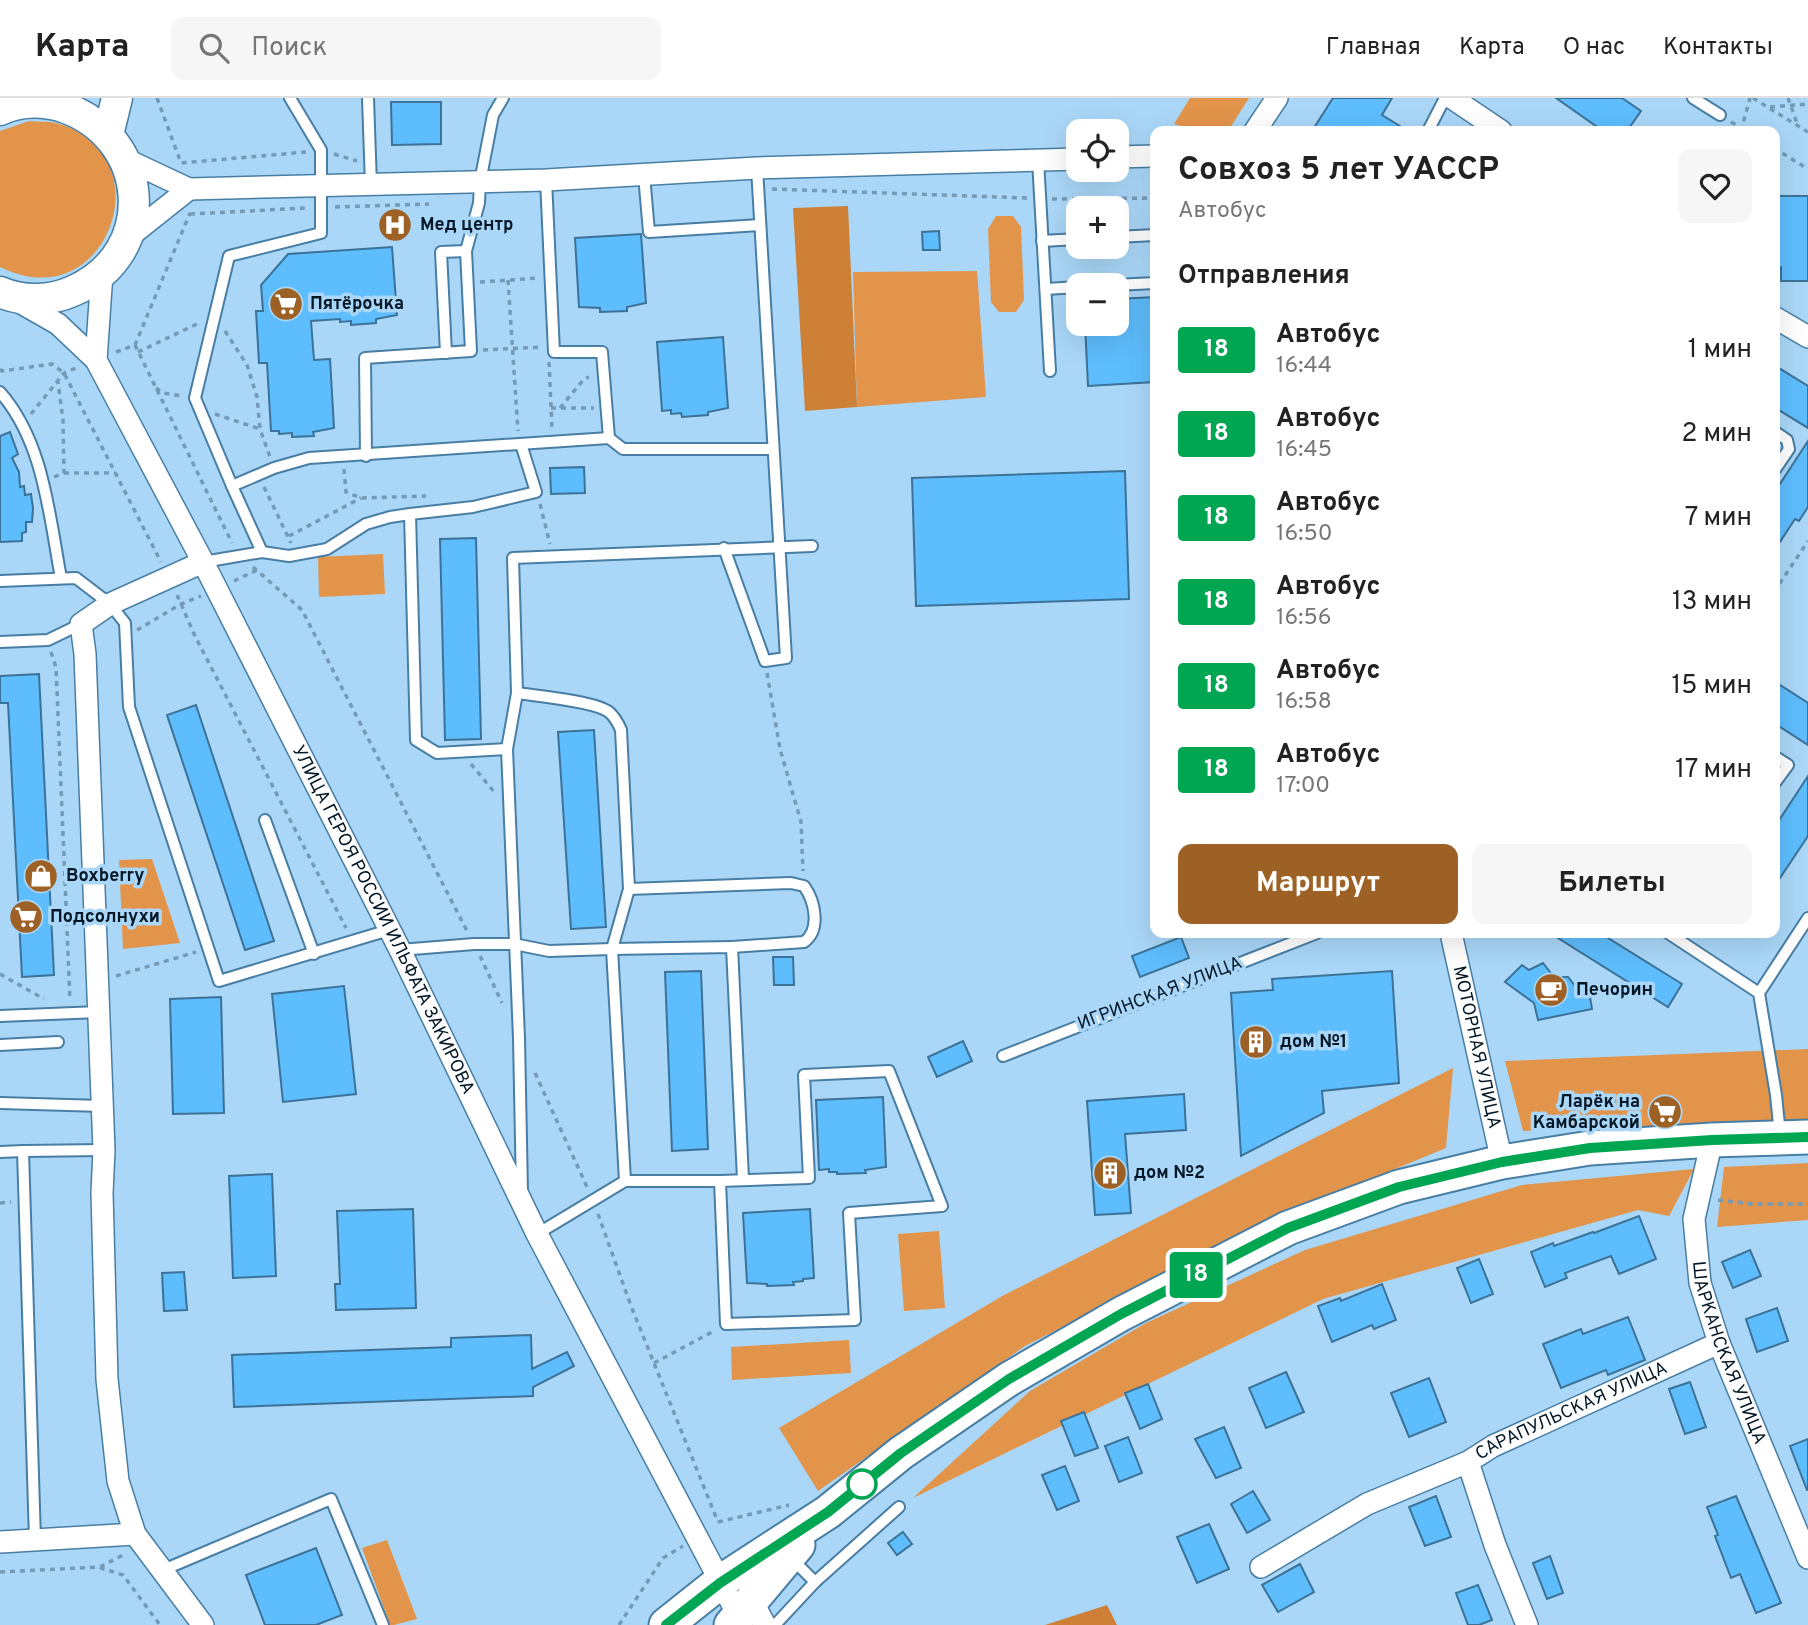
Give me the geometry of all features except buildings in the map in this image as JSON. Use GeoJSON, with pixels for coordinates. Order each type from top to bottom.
{"type":"FeatureCollection","features":[{"type":"Feature","properties":{"kind":"main road"},"geometry":{"type":"LineString","coordinates":[[108,135],[117,98]]}},
{"type":"Feature","properties":{"kind":"main road"},"geometry":{"type":"LineString","coordinates":[[3,293],[28,299],[47,298],[64,295],[85,286],[102,273],[127,239],[134,199],[132,179],[125,159],[108,135],[82,114],[52,104],[16,104]]}},
{"type":"Feature","properties":{"kind":"main road"},"geometry":{"type":"LineString","coordinates":[[666,1625],[813,1508],[901,1453],[1009,1379],[1133,1307],[1288,1228],[1399,1187],[1502,1162],[1590,1148],[1794,1138]]}},
{"type":"Feature","properties":{"kind":"main road"},"geometry":{"type":"LineString","coordinates":[[746,1616],[789,1556],[813,1508]]}},
{"type":"Feature","properties":{"kind":"street"},"geometry":{"type":"LineString","coordinates":[[1258,126],[1276,98]]}},
{"type":"Feature","properties":{"kind":"street"},"geometry":{"type":"LineString","coordinates":[[1453,99],[1494,126]]}},
{"type":"Feature","properties":{"kind":"street"},"geometry":{"type":"LineString","coordinates":[[1129,157],[1150,156]]}},
{"type":"Feature","properties":{"kind":"street"},"geometry":{"type":"LineString","coordinates":[[125,159],[188,189],[322,186],[370,175],[480,182],[644,175],[757,178],[1066,159]]}},
{"type":"Feature","properties":{"kind":"street"},"geometry":{"type":"LineString","coordinates":[[127,239],[188,189]]}},
{"type":"Feature","properties":{"kind":"street"},"geometry":{"type":"LineString","coordinates":[[96,359],[102,273]]}},
{"type":"Feature","properties":{"kind":"street","name":"УЛИЦА ГЕРОЯ РОССИИ ИЛЬФАТА ЗАКИРОВА"},"geometry":{"type":"LineString","coordinates":[[3,293],[58,324],[96,359],[203,562],[400,950],[537,1234],[720,1583],[746,1616]]}},
{"type":"Feature","properties":{"kind":"street"},"geometry":{"type":"LineString","coordinates":[[1780,321],[1808,337]]}},
{"type":"Feature","properties":{"kind":"street"},"geometry":{"type":"LineString","coordinates":[[203,562],[110,604],[81,624],[85,654],[103,1106],[102,1193],[107,1379],[118,1480],[135,1534],[203,1625]]}},
{"type":"Feature","properties":{"kind":"street","name":"МОТОРНАЯ УЛИЦА"},"geometry":{"type":"LineString","coordinates":[[1452,938],[1502,1162]]}},
{"type":"Feature","properties":{"kind":"street","name":"ШАРКАНСКАЯ УЛИЦА"},"geometry":{"type":"LineString","coordinates":[[1712,1140],[1694,1219],[1700,1283],[1719,1343],[1808,1558]]}},
{"type":"Feature","properties":{"kind":"street","name":"САРАПУЛЬСКАЯ УЛИЦА"},"geometry":{"type":"LineString","coordinates":[[1527,1625],[1494,1545],[1468,1462],[1493,1446],[1719,1343]]}},
{"type":"Feature","properties":{"kind":"street"},"geometry":{"type":"LineString","coordinates":[[1261,1567],[1367,1504],[1468,1462]]}},
{"type":"Feature","properties":{"kind":"street"},"geometry":{"type":"LineString","coordinates":[[0,1542],[135,1534]]}},
{"type":"Feature","properties":{"kind":"lane"},"geometry":{"type":"LineString","coordinates":[[262,552],[195,398],[229,256],[321,233],[321,150],[290,98]]}},
{"type":"Feature","properties":{"kind":"lane"},"geometry":{"type":"LineString","coordinates":[[368,98],[370,175]]}},
{"type":"Feature","properties":{"kind":"lane"},"geometry":{"type":"LineString","coordinates":[[366,456],[365,358],[471,351],[466,251],[480,203],[480,182],[493,115],[503,98]]}},
{"type":"Feature","properties":{"kind":"lane"},"geometry":{"type":"LineString","coordinates":[[1693,98],[1720,115]]}},
{"type":"Feature","properties":{"kind":"lane"},"geometry":{"type":"LineString","coordinates":[[1432,126],[1453,99]]}},
{"type":"Feature","properties":{"kind":"lane"},"geometry":{"type":"LineString","coordinates":[[1038,160],[1050,372]]}},
{"type":"Feature","properties":{"kind":"lane"},"geometry":{"type":"LineString","coordinates":[[644,175],[649,232],[760,225]]}},
{"type":"Feature","properties":{"kind":"lane"},"geometry":{"type":"LineString","coordinates":[[724,548],[765,661],[786,659],[757,178]]}},
{"type":"Feature","properties":{"kind":"lane"},"geometry":{"type":"LineString","coordinates":[[546,180],[551,346],[554,352],[601,352],[609,438]]}},
{"type":"Feature","properties":{"kind":"lane"},"geometry":{"type":"LineString","coordinates":[[1129,236],[1150,235]]}},
{"type":"Feature","properties":{"kind":"lane"},"geometry":{"type":"LineString","coordinates":[[1042,241],[1066,240]]}},
{"type":"Feature","properties":{"kind":"lane"},"geometry":{"type":"LineString","coordinates":[[446,353],[441,251],[466,251]]}},
{"type":"Feature","properties":{"kind":"lane"},"geometry":{"type":"LineString","coordinates":[[1129,284],[1150,283]]}},
{"type":"Feature","properties":{"kind":"lane"},"geometry":{"type":"LineString","coordinates":[[1046,289],[1066,288]]}},
{"type":"Feature","properties":{"kind":"lane"},"geometry":{"type":"LineString","coordinates":[[0,392],[12,405],[38,463],[61,578]]}},
{"type":"Feature","properties":{"kind":"lane"},"geometry":{"type":"LineString","coordinates":[[1780,435],[1787,440],[1789,449],[1780,462]]}},
{"type":"Feature","properties":{"kind":"lane"},"geometry":{"type":"LineString","coordinates":[[232,486],[273,468],[309,458],[609,438],[623,449],[772,449]]}},
{"type":"Feature","properties":{"kind":"lane"},"geometry":{"type":"LineString","coordinates":[[203,562],[262,552],[289,556],[327,549],[366,524],[390,517],[473,507],[536,492],[521,444]]}},
{"type":"Feature","properties":{"kind":"lane"},"geometry":{"type":"LineString","coordinates":[[410,514],[416,740],[437,753],[507,749]]}},
{"type":"Feature","properties":{"kind":"lane"},"geometry":{"type":"LineString","coordinates":[[523,1205],[507,749],[517,693],[513,558],[781,545],[812,546]]}},
{"type":"Feature","properties":{"kind":"lane"},"geometry":{"type":"LineString","coordinates":[[0,581],[76,578],[110,604],[125,623],[129,707],[219,981],[389,930]]}},
{"type":"Feature","properties":{"kind":"lane"},"geometry":{"type":"LineString","coordinates":[[0,642],[48,640],[81,624]]}},
{"type":"Feature","properties":{"kind":"lane"},"geometry":{"type":"LineString","coordinates":[[517,693],[592,705],[607,710],[617,720],[621,730],[629,888],[612,949],[625,1181]]}},
{"type":"Feature","properties":{"kind":"lane"},"geometry":{"type":"LineString","coordinates":[[1780,760],[1788,765],[1780,776]]}},
{"type":"Feature","properties":{"kind":"lane"},"geometry":{"type":"LineString","coordinates":[[265,820],[314,954]]}},
{"type":"Feature","properties":{"kind":"lane"},"geometry":{"type":"LineString","coordinates":[[400,950],[474,944],[514,944],[549,951],[732,947],[804,942],[809,939],[815,922],[809,893],[804,886],[790,883],[629,888]]}},
{"type":"Feature","properties":{"kind":"lane"},"geometry":{"type":"LineString","coordinates":[[1794,1138],[1776,1095],[1759,993],[1808,918]]}},
{"type":"Feature","properties":{"kind":"lane","name":"ИГРИНСКАЯ УЛИЦА"},"geometry":{"type":"LineString","coordinates":[[1003,1056],[1304,938]]}},
{"type":"Feature","properties":{"kind":"lane"},"geometry":{"type":"LineString","coordinates":[[1677,938],[1759,993]]}},
{"type":"Feature","properties":{"kind":"lane"},"geometry":{"type":"LineString","coordinates":[[732,947],[743,1179]]}},
{"type":"Feature","properties":{"kind":"lane"},"geometry":{"type":"LineString","coordinates":[[0,1016],[99,1012]]}},
{"type":"Feature","properties":{"kind":"lane"},"geometry":{"type":"LineString","coordinates":[[0,1045],[58,1042]]}},
{"type":"Feature","properties":{"kind":"lane"},"geometry":{"type":"LineString","coordinates":[[537,1234],[625,1181],[809,1178],[804,1074],[889,1071],[942,1206],[849,1213],[855,1320],[726,1324],[720,1181]]}},
{"type":"Feature","properties":{"kind":"lane"},"geometry":{"type":"LineString","coordinates":[[0,1103],[103,1106]]}},
{"type":"Feature","properties":{"kind":"lane"},"geometry":{"type":"LineString","coordinates":[[0,1152],[104,1150]]}},
{"type":"Feature","properties":{"kind":"lane"},"geometry":{"type":"LineString","coordinates":[[23,1151],[35,1540]]}},
{"type":"Feature","properties":{"kind":"lane"},"geometry":{"type":"LineString","coordinates":[[163,1570],[331,1499],[383,1625]]}},
{"type":"Feature","properties":{"kind":"lane"},"geometry":{"type":"LineString","coordinates":[[775,1625],[815,1582],[899,1507]]}},
{"type":"Feature","properties":{"kind":"lane"},"geometry":{"type":"LineString","coordinates":[[789,1556],[815,1582]]}},
{"type":"Feature","properties":{"kind":"path"},"geometry":{"type":"LineString","coordinates":[[157,98],[181,163],[321,150],[370,175]]}},
{"type":"Feature","properties":{"kind":"path"},"geometry":{"type":"LineString","coordinates":[[1743,126],[1751,98],[1808,132]]}},
{"type":"Feature","properties":{"kind":"path"},"geometry":{"type":"LineString","coordinates":[[1788,98],[1799,126]]}},
{"type":"Feature","properties":{"kind":"path"},"geometry":{"type":"LineString","coordinates":[[1768,107],[1808,104]]}},
{"type":"Feature","properties":{"kind":"path"},"geometry":{"type":"LineString","coordinates":[[1780,152],[1808,169]]}},
{"type":"Feature","properties":{"kind":"path"},"geometry":{"type":"LineString","coordinates":[[757,178],[1040,199],[1150,198]]}},
{"type":"Feature","properties":{"kind":"path"},"geometry":{"type":"LineString","coordinates":[[188,189],[190,214],[135,345],[138,352],[225,533],[240,556],[302,610],[474,944],[594,1202],[654,1363],[718,1522],[813,1508]]}},
{"type":"Feature","properties":{"kind":"path"},"geometry":{"type":"LineString","coordinates":[[190,214],[440,204]]}},
{"type":"Feature","properties":{"kind":"path"},"geometry":{"type":"LineString","coordinates":[[468,284],[551,277]]}},
{"type":"Feature","properties":{"kind":"path"},"geometry":{"type":"LineString","coordinates":[[508,280],[521,444]]}},
{"type":"Feature","properties":{"kind":"path"},"geometry":{"type":"LineString","coordinates":[[138,352],[215,316],[247,365],[257,397],[260,429],[273,468]]}},
{"type":"Feature","properties":{"kind":"path"},"geometry":{"type":"LineString","coordinates":[[22,426],[64,373],[135,345]]}},
{"type":"Feature","properties":{"kind":"path"},"geometry":{"type":"LineString","coordinates":[[471,351],[551,346],[552,442]]}},
{"type":"Feature","properties":{"kind":"path"},"geometry":{"type":"LineString","coordinates":[[0,369],[2,371],[52,364],[64,373],[353,942]]}},
{"type":"Feature","properties":{"kind":"path"},"geometry":{"type":"LineString","coordinates":[[560,408],[584,379],[603,373]]}},
{"type":"Feature","properties":{"kind":"path"},"geometry":{"type":"LineString","coordinates":[[58,382],[63,420],[64,473]]}},
{"type":"Feature","properties":{"kind":"path"},"geometry":{"type":"LineString","coordinates":[[155,387],[163,393],[195,398],[215,414],[260,429]]}},
{"type":"Feature","properties":{"kind":"path"},"geometry":{"type":"LineString","coordinates":[[551,408],[606,408]]}},
{"type":"Feature","properties":{"kind":"path"},"geometry":{"type":"LineString","coordinates":[[342,457],[346,492],[361,498],[429,496]]}},
{"type":"Feature","properties":{"kind":"path"},"geometry":{"type":"LineString","coordinates":[[43,481],[64,473],[116,473]]}},
{"type":"Feature","properties":{"kind":"path"},"geometry":{"type":"LineString","coordinates":[[257,475],[296,554]]}},
{"type":"Feature","properties":{"kind":"path"},"geometry":{"type":"LineString","coordinates":[[536,492],[552,556]]}},
{"type":"Feature","properties":{"kind":"path"},"geometry":{"type":"LineString","coordinates":[[288,537],[361,498]]}},
{"type":"Feature","properties":{"kind":"path"},"geometry":{"type":"LineString","coordinates":[[1780,583],[1808,541]]}},
{"type":"Feature","properties":{"kind":"path"},"geometry":{"type":"LineString","coordinates":[[132,623],[133,632],[181,604],[257,570]]}},
{"type":"Feature","properties":{"kind":"path"},"geometry":{"type":"LineString","coordinates":[[48,640],[56,667],[70,1015]]}},
{"type":"Feature","properties":{"kind":"path"},"geometry":{"type":"LineString","coordinates":[[56,667],[85,654]]}},
{"type":"Feature","properties":{"kind":"path"},"geometry":{"type":"LineString","coordinates":[[765,661],[780,749],[801,821],[804,886]]}},
{"type":"Feature","properties":{"kind":"path"},"geometry":{"type":"LineString","coordinates":[[460,751],[499,798],[510,798]]}},
{"type":"Feature","properties":{"kind":"path"},"geometry":{"type":"LineString","coordinates":[[69,991],[208,948]]}},
{"type":"Feature","properties":{"kind":"path"},"geometry":{"type":"LineString","coordinates":[[0,974],[70,1015]]}},
{"type":"Feature","properties":{"kind":"path"},"geometry":{"type":"LineString","coordinates":[[1699,1198],[1752,1204],[1808,1204]]}},
{"type":"Feature","properties":{"kind":"path"},"geometry":{"type":"LineString","coordinates":[[654,1363],[726,1324]]}},
{"type":"Feature","properties":{"kind":"path"},"geometry":{"type":"LineString","coordinates":[[619,1625],[663,1558]]}},
{"type":"Feature","properties":{"kind":"path"},"geometry":{"type":"LineString","coordinates":[[0,1572],[99,1567],[123,1574],[160,1625]]}},
{"type":"Feature","properties":{"kind":"shaded area"},"geometry":{"type":"Polygon","coordinates":[[[1190,98],[1249,98],[1231,126],[1174,124],[1190,98]]]}},
{"type":"Feature","properties":{"kind":"shaded area"},"geometry":{"type":"Polygon","coordinates":[[[29,121],[56,123],[90,140],[109,166],[116,196],[110,226],[94,253],[70,272],[38,278],[0,267],[0,131],[29,121]]]}},
{"type":"Feature","properties":{"kind":"shaded area"},"geometry":{"type":"Polygon","coordinates":[[[848,206],[857,407],[805,411],[793,208],[848,206]]]}},
{"type":"Feature","properties":{"kind":"shaded area"},"geometry":{"type":"Polygon","coordinates":[[[996,216],[1013,216],[1021,227],[1024,300],[1016,312],[999,312],[991,302],[988,229],[996,216]]]}},
{"type":"Feature","properties":{"kind":"shaded area"},"geometry":{"type":"Polygon","coordinates":[[[977,271],[986,397],[857,407],[853,272],[977,271]]]}},
{"type":"Feature","properties":{"kind":"shaded area"},"geometry":{"type":"Polygon","coordinates":[[[383,554],[385,594],[319,597],[318,557],[383,554]]]}},
{"type":"Feature","properties":{"kind":"shaded area"},"geometry":{"type":"Polygon","coordinates":[[[152,859],[180,943],[123,949],[119,860],[152,859]]]}},
{"type":"Feature","properties":{"kind":"shaded area"},"geometry":{"type":"Polygon","coordinates":[[[1808,1049],[1808,1120],[1523,1131],[1505,1061],[1808,1049]]]}},
{"type":"Feature","properties":{"kind":"shaded area"},"geometry":{"type":"Polygon","coordinates":[[[1453,1068],[1446,1148],[1282,1216],[1025,1346],[818,1491],[779,1428],[1004,1295],[1453,1068]]]}},
{"type":"Feature","properties":{"kind":"shaded area"},"geometry":{"type":"Polygon","coordinates":[[[1808,1163],[1808,1220],[1717,1227],[1724,1167],[1808,1163]]]}},
{"type":"Feature","properties":{"kind":"shaded area"},"geometry":{"type":"Polygon","coordinates":[[[1694,1169],[1669,1216],[1638,1210],[1323,1299],[913,1498],[1030,1391],[1146,1323],[1305,1250],[1522,1185],[1694,1169]]]}},
{"type":"Feature","properties":{"kind":"shaded area"},"geometry":{"type":"Polygon","coordinates":[[[939,1231],[945,1308],[904,1311],[898,1234],[939,1231]]]}},
{"type":"Feature","properties":{"kind":"shaded area"},"geometry":{"type":"Polygon","coordinates":[[[849,1340],[851,1373],[732,1380],[731,1347],[849,1340]]]}},
{"type":"Feature","properties":{"kind":"shaded area"},"geometry":{"type":"Polygon","coordinates":[[[387,1540],[417,1619],[394,1625],[390,1625],[362,1548],[387,1540]]]}},
{"type":"Feature","properties":{"kind":"shaded area"},"geometry":{"type":"Polygon","coordinates":[[[1107,1605],[1117,1625],[1045,1625],[1107,1605]]]}},
{"type":"Feature","properties":{"kind":"bus line","name":"18"},"geometry":{"type":"LineString","coordinates":[[666,1625],[720,1583],[828,1512],[901,1453],[1009,1379],[1121,1314],[1288,1228],[1399,1187],[1502,1162],[1590,1148],[1808,1137]]}},
{"type":"Feature","properties":{"kind":"place","name":"Мед центр"},"geometry":{"type":"Point","coordinates":[395,225]}},
{"type":"Feature","properties":{"kind":"place","name":"Пятёрочка"},"geometry":{"type":"Point","coordinates":[286,304]}},
{"type":"Feature","properties":{"kind":"place","name":"Boxberry"},"geometry":{"type":"Point","coordinates":[41,876]}},
{"type":"Feature","properties":{"kind":"place","name":"Подсолнухи"},"geometry":{"type":"Point","coordinates":[26,917]}},
{"type":"Feature","properties":{"kind":"place","name":"Печорин"},"geometry":{"type":"Point","coordinates":[1551,990]}},
{"type":"Feature","properties":{"kind":"place","name":"дом №1"},"geometry":{"type":"Point","coordinates":[1256,1042]}},
{"type":"Feature","properties":{"kind":"place","name":"Ларёк на Камбарской"},"geometry":{"type":"Point","coordinates":[1665,1112]}},
{"type":"Feature","properties":{"kind":"place","name":"дом №2"},"geometry":{"type":"Point","coordinates":[1110,1173]}}]}
